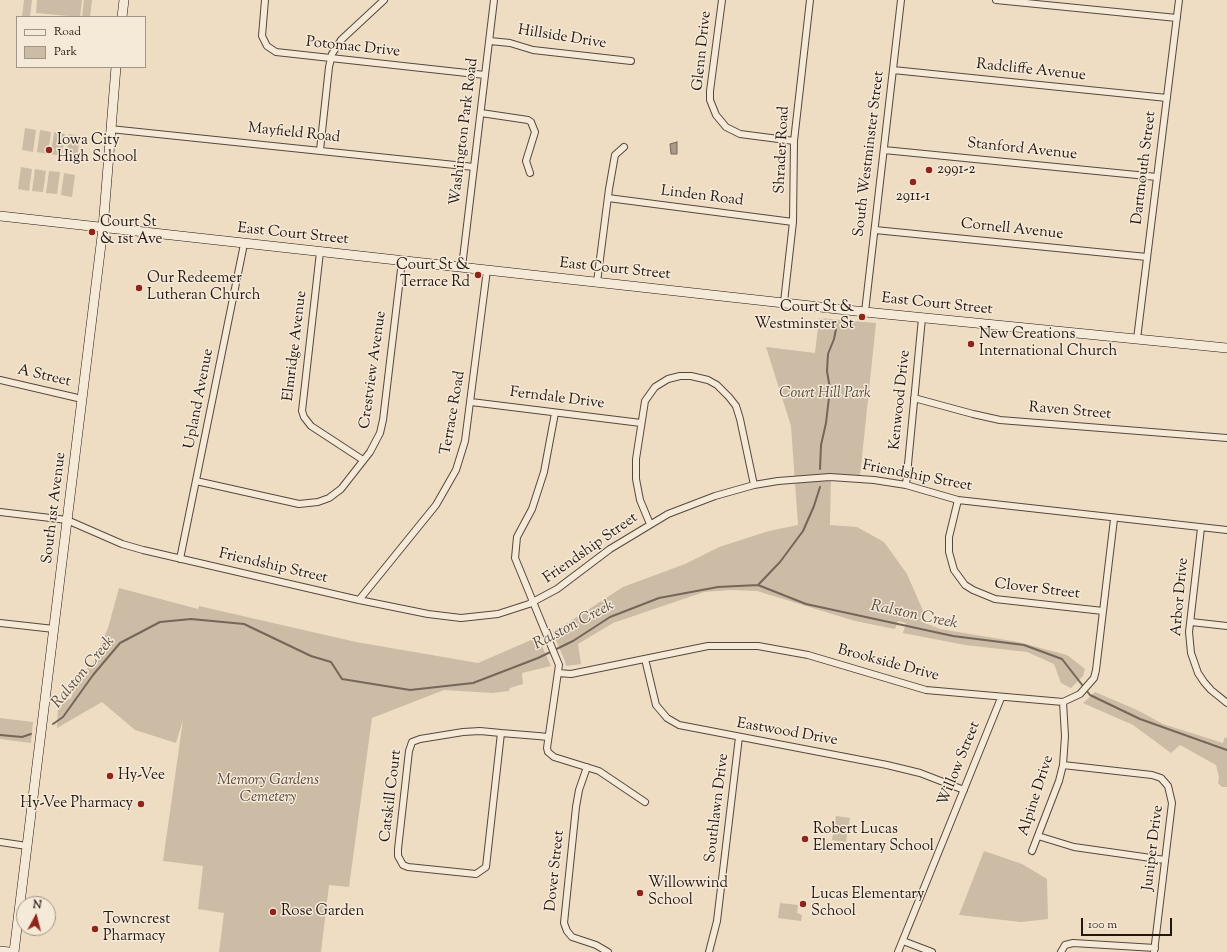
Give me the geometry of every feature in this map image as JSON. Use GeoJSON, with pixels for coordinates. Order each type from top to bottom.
{"type":"FeatureCollection","features":[{"type":"Feature","properties":{"kind":"street"},"geometry":{"type":"LineString","coordinates":[[122,16],[124,0]]}},
{"type":"Feature","properties":{"kind":"street","name":"Potomac Drive"},"geometry":{"type":"LineString","coordinates":[[265,0],[261,31],[267,46],[276,52],[485,75]]}},
{"type":"Feature","properties":{"kind":"street"},"geometry":{"type":"LineString","coordinates":[[320,150],[331,58],[341,40],[384,0]]}},
{"type":"Feature","properties":{"kind":"street","name":"Washington Park Road"},"geometry":{"type":"LineString","coordinates":[[462,267],[494,0]]}},
{"type":"Feature","properties":{"kind":"street","name":"Glenn Drive"},"geometry":{"type":"LineString","coordinates":[[722,0],[710,91],[710,100],[716,115],[726,127],[740,134],[794,141]]}},
{"type":"Feature","properties":{"kind":"street","name":"Shrader Road"},"geometry":{"type":"LineString","coordinates":[[784,302],[793,222],[794,141],[810,0]]}},
{"type":"Feature","properties":{"kind":"street","name":"South Westminster Street"},"geometry":{"type":"LineString","coordinates":[[865,312],[901,0]]}},
{"type":"Feature","properties":{"kind":"street"},"geometry":{"type":"LineString","coordinates":[[996,0],[1177,18]]}},
{"type":"Feature","properties":{"kind":"street","name":"Dartmouth Street"},"geometry":{"type":"LineString","coordinates":[[1138,339],[1179,0]]}},
{"type":"Feature","properties":{"kind":"street","name":"Hillside Drive"},"geometry":{"type":"LineString","coordinates":[[490,41],[510,43],[533,50],[631,61]]}},
{"type":"Feature","properties":{"kind":"street","name":"South 1st Avenue"},"geometry":{"type":"LineString","coordinates":[[14,952],[103,228],[116,68]]}},
{"type":"Feature","properties":{"kind":"street","name":"Radcliffe Avenue"},"geometry":{"type":"LineString","coordinates":[[893,70],[1167,98]]}},
{"type":"Feature","properties":{"kind":"street"},"geometry":{"type":"LineString","coordinates":[[481,113],[528,120],[531,122],[535,132],[526,161],[530,173]]}},
{"type":"Feature","properties":{"kind":"street","name":"Mayfield Road"},"geometry":{"type":"LineString","coordinates":[[110,129],[474,167]]}},
{"type":"Feature","properties":{"kind":"street"},"geometry":{"type":"LineString","coordinates":[[597,282],[615,155],[624,147]]}},
{"type":"Feature","properties":{"kind":"street","name":"Stanford Avenue"},"geometry":{"type":"LineString","coordinates":[[884,150],[1157,177]]}},
{"type":"Feature","properties":{"kind":"street","name":"Linden Road"},"geometry":{"type":"LineString","coordinates":[[608,198],[793,222]]}},
{"type":"Feature","properties":{"kind":"street","name":"East Court Street"},"geometry":{"type":"LineString","coordinates":[[0,216],[865,312],[1227,348]]}},
{"type":"Feature","properties":{"kind":"street","name":"Cornell Avenue"},"geometry":{"type":"LineString","coordinates":[[874,230],[1148,257]]}},
{"type":"Feature","properties":{"kind":"street","name":"Upland Avenue"},"geometry":{"type":"LineString","coordinates":[[180,559],[244,244]]}},
{"type":"Feature","properties":{"kind":"street","name":"Elmridge Avenue"},"geometry":{"type":"LineString","coordinates":[[320,252],[302,411],[307,422],[318,431],[363,460]]}},
{"type":"Feature","properties":{"kind":"street","name":"Crestview Avenue"},"geometry":{"type":"LineString","coordinates":[[196,481],[306,504],[318,502],[341,489],[375,444],[383,420],[402,261]]}},
{"type":"Feature","properties":{"kind":"street","name":"Terrace Road"},"geometry":{"type":"LineString","coordinates":[[358,600],[436,505],[448,487],[461,456],[471,402],[487,270]]}},
{"type":"Feature","properties":{"kind":"street","name":"Kenwood Drive"},"geometry":{"type":"LineString","coordinates":[[906,485],[922,318]]}},
{"type":"Feature","properties":{"kind":"street"},"geometry":{"type":"LineString","coordinates":[[650,524],[642,506],[636,479],[636,459],[645,401],[659,384],[680,376],[691,376],[708,380],[726,393],[738,412],[754,485]]}},
{"type":"Feature","properties":{"kind":"street","name":"A Street"},"geometry":{"type":"LineString","coordinates":[[0,380],[82,399]]}},
{"type":"Feature","properties":{"kind":"street","name":"Raven Street"},"geometry":{"type":"LineString","coordinates":[[914,398],[1000,420],[1227,438]]}},
{"type":"Feature","properties":{"kind":"street","name":"Ferndale Drive"},"geometry":{"type":"LineString","coordinates":[[471,402],[641,423]]}},
{"type":"Feature","properties":{"kind":"street"},"geometry":{"type":"LineString","coordinates":[[555,412],[544,472],[534,504],[516,542],[515,558],[559,665],[548,737],[548,752],[554,757],[599,771],[645,802]]}},
{"type":"Feature","properties":{"kind":"street","name":"Friendship Street"},"geometry":{"type":"LineString","coordinates":[[0,512],[67,520],[122,544],[180,559],[358,600],[428,614],[461,618],[498,614],[533,602],[557,589],[610,549],[650,524],[692,504],[754,485],[796,479],[830,477],[874,480],[906,485],[958,500],[1114,519],[1227,530]]}},
{"type":"Feature","properties":{"kind":"street","name":"Clover Street"},"geometry":{"type":"LineString","coordinates":[[958,500],[949,537],[949,552],[954,570],[969,588],[981,595],[995,598],[1103,611]]}},
{"type":"Feature","properties":{"kind":"street","name":"Brookside Drive"},"geometry":{"type":"LineString","coordinates":[[558,673],[571,674],[708,646],[758,646],[808,655],[926,690],[1001,698],[1063,702],[1080,694],[1090,682],[1096,670],[1114,519]]}},
{"type":"Feature","properties":{"kind":"street","name":"Arbor Drive"},"geometry":{"type":"LineString","coordinates":[[1201,528],[1191,622],[1190,648],[1198,673],[1211,690],[1227,703]]}},
{"type":"Feature","properties":{"kind":"street"},"geometry":{"type":"LineString","coordinates":[[0,622],[54,629]]}},
{"type":"Feature","properties":{"kind":"street"},"geometry":{"type":"LineString","coordinates":[[1191,622],[1227,626]]}},
{"type":"Feature","properties":{"kind":"street","name":"Eastwood Drive"},"geometry":{"type":"LineString","coordinates":[[645,659],[654,698],[660,711],[667,718],[687,728],[900,768],[920,773],[964,790]]}},
{"type":"Feature","properties":{"kind":"street","name":"Willow Street"},"geometry":{"type":"LineString","coordinates":[[898,952],[1001,698]]}},
{"type":"Feature","properties":{"kind":"street","name":"Alpine Drive"},"geometry":{"type":"LineString","coordinates":[[1032,851],[1059,781],[1063,765],[1065,736],[1063,702]]}},
{"type":"Feature","properties":{"kind":"street","name":"Catskill Court"},"geometry":{"type":"LineString","coordinates":[[501,733],[486,867],[476,874],[408,867],[403,865],[398,856],[398,849],[409,751],[412,742],[420,739],[463,732],[501,733],[548,737]]}},
{"type":"Feature","properties":{"kind":"street","name":"Southlawn Drive"},"geometry":{"type":"LineString","coordinates":[[709,952],[717,921],[739,737]]}},
{"type":"Feature","properties":{"kind":"street","name":"Juniper Drive"},"geometry":{"type":"LineString","coordinates":[[1063,765],[1152,775],[1161,778],[1168,786],[1173,799],[1155,950]]}},
{"type":"Feature","properties":{"kind":"street","name":"Dover Street"},"geometry":{"type":"LineString","coordinates":[[587,767],[579,790],[576,807],[564,923],[567,931],[572,937],[596,945],[608,952]]}},
{"type":"Feature","properties":{"kind":"street"},"geometry":{"type":"LineString","coordinates":[[1038,836],[1074,847],[1165,860]]}},
{"type":"Feature","properties":{"kind":"street"},"geometry":{"type":"LineString","coordinates":[[0,842],[27,846]]}},
{"type":"Feature","properties":{"kind":"street"},"geometry":{"type":"LineString","coordinates":[[903,941],[932,952]]}},
{"type":"Feature","properties":{"kind":"street"},"geometry":{"type":"LineString","coordinates":[[1061,952],[1065,945],[1072,943],[1155,950]]}},
{"type":"Feature","properties":{"kind":"street"},"geometry":{"type":"LineString","coordinates":[[0,951],[9,952]]}},
{"type":"Feature","properties":{"kind":"green space"},"geometry":{"type":"Polygon","coordinates":[[[24,0],[32,0],[30,16],[22,16],[24,0]]]}},
{"type":"Feature","properties":{"kind":"green space"},"geometry":{"type":"Polygon","coordinates":[[[37,0],[82,0],[80,16],[36,13],[37,0]]]}},
{"type":"Feature","properties":{"kind":"green space"},"geometry":{"type":"Polygon","coordinates":[[[84,0],[92,0],[90,16],[82,16],[84,0]]]}},
{"type":"Feature","properties":{"kind":"green space"},"geometry":{"type":"Polygon","coordinates":[[[25,128],[36,130],[33,152],[22,150],[25,128]]]}},
{"type":"Feature","properties":{"kind":"green space"},"geometry":{"type":"Polygon","coordinates":[[[40,130],[51,132],[48,154],[37,152],[40,130]]]}},
{"type":"Feature","properties":{"kind":"green space"},"geometry":{"type":"Polygon","coordinates":[[[54,132],[65,134],[62,156],[51,154],[54,132]]]}},
{"type":"Feature","properties":{"kind":"green space"},"geometry":{"type":"Polygon","coordinates":[[[69,134],[80,136],[77,158],[66,156],[69,134]]]}},
{"type":"Feature","properties":{"kind":"green space"},"geometry":{"type":"Polygon","coordinates":[[[21,167],[32,169],[29,191],[18,189],[21,167]]]}},
{"type":"Feature","properties":{"kind":"green space"},"geometry":{"type":"Polygon","coordinates":[[[35,169],[46,171],[43,192],[32,191],[35,169]]]}},
{"type":"Feature","properties":{"kind":"green space"},"geometry":{"type":"Polygon","coordinates":[[[49,171],[60,172],[57,194],[46,193],[49,171]]]}},
{"type":"Feature","properties":{"kind":"green space"},"geometry":{"type":"Polygon","coordinates":[[[64,173],[75,175],[72,197],[61,195],[64,173]]]}},
{"type":"Feature","properties":{"kind":"green space","name":"Court Hill Park"},"geometry":{"type":"Polygon","coordinates":[[[819,318],[876,323],[860,476],[831,475],[830,525],[857,527],[884,542],[907,574],[924,613],[920,621],[940,629],[1018,642],[1067,655],[1085,669],[1083,676],[1071,688],[1061,683],[1054,664],[1027,652],[965,645],[903,633],[906,623],[898,621],[895,629],[855,621],[757,591],[731,590],[704,592],[613,623],[578,644],[581,664],[566,666],[552,631],[566,624],[623,587],[685,564],[719,547],[769,531],[798,525],[791,426],[766,347],[815,353],[819,318]]]}},
{"type":"Feature","properties":{"kind":"green space","name":"Memory Gardens Cemetery"},"geometry":{"type":"Polygon","coordinates":[[[119,588],[198,609],[199,606],[356,642],[478,663],[538,637],[551,666],[522,673],[523,684],[510,688],[509,691],[493,693],[444,690],[372,718],[349,887],[329,885],[321,952],[219,952],[224,913],[198,909],[203,866],[163,861],[183,720],[176,743],[135,730],[102,702],[57,728],[58,705],[71,698],[81,673],[92,665],[108,628],[119,588]]]}},
{"type":"Feature","properties":{"kind":"green space"},"geometry":{"type":"Polygon","coordinates":[[[1095,692],[1137,710],[1163,724],[1223,743],[1225,737],[1227,738],[1227,787],[1222,787],[1218,783],[1219,777],[1216,765],[1180,745],[1171,753],[1133,725],[1083,703],[1095,692]]]}},
{"type":"Feature","properties":{"kind":"green space"},"geometry":{"type":"Polygon","coordinates":[[[0,718],[33,722],[31,743],[0,739],[0,718]]]}},
{"type":"Feature","properties":{"kind":"green space"},"geometry":{"type":"Polygon","coordinates":[[[836,816],[850,818],[846,842],[832,840],[836,816]]]}},
{"type":"Feature","properties":{"kind":"green space"},"geometry":{"type":"Polygon","coordinates":[[[984,851],[1022,864],[1047,879],[1048,919],[1021,922],[959,915],[984,851]]]}},
{"type":"Feature","properties":{"kind":"green space"},"geometry":{"type":"Polygon","coordinates":[[[780,903],[798,905],[797,913],[802,915],[801,921],[778,918],[780,903]]]}},
{"type":"Feature","properties":{"kind":"shaded area"},"geometry":{"type":"Polygon","coordinates":[[[677,142],[677,154],[671,154],[670,144],[677,142]]]}},
{"type":"Feature","properties":{"kind":"waterway"},"geometry":{"type":"LineString","coordinates":[[820,469],[821,445],[826,423],[830,389],[827,371],[828,354],[836,329]]}},
{"type":"Feature","properties":{"kind":"waterway"},"geometry":{"type":"LineString","coordinates":[[758,585],[780,562],[803,531],[814,506],[820,487]]}},
{"type":"Feature","properties":{"kind":"waterway","name":"Ralston Creek"},"geometry":{"type":"LineString","coordinates":[[53,724],[63,717],[93,675],[120,643],[160,622],[191,619],[244,624],[311,656],[331,662],[342,679],[410,690],[473,683],[538,658],[573,641],[610,617],[659,598],[718,587],[758,585],[806,604],[953,636],[1024,645],[1062,659],[1090,695],[1140,719],[1227,750]]}},
{"type":"Feature","properties":{"kind":"waterway","name":"Ralston Creek"},"geometry":{"type":"LineString","coordinates":[[0,735],[22,737],[31,734]]}},
{"type":"Feature","properties":{"kind":"place","name":"Iowa City High School"},"geometry":{"type":"Point","coordinates":[49,150]}},
{"type":"Feature","properties":{"kind":"place","name":"2991-2"},"geometry":{"type":"Point","coordinates":[929,170]}},
{"type":"Feature","properties":{"kind":"place","name":"2911-1"},"geometry":{"type":"Point","coordinates":[913,182]}},
{"type":"Feature","properties":{"kind":"place","name":"Court St & 1st Ave"},"geometry":{"type":"Point","coordinates":[92,232]}},
{"type":"Feature","properties":{"kind":"place","name":"Court St & Terrace Rd"},"geometry":{"type":"Point","coordinates":[478,275]}},
{"type":"Feature","properties":{"kind":"place","name":"Our Redeemer Lutheran Church"},"geometry":{"type":"Point","coordinates":[139,288]}},
{"type":"Feature","properties":{"kind":"place","name":"Court St & Westminster St"},"geometry":{"type":"Point","coordinates":[862,317]}},
{"type":"Feature","properties":{"kind":"place","name":"New Creations International Church"},"geometry":{"type":"Point","coordinates":[971,344]}},
{"type":"Feature","properties":{"kind":"place","name":"Hy-Vee"},"geometry":{"type":"Point","coordinates":[110,776]}},
{"type":"Feature","properties":{"kind":"place","name":"Hy-Vee Pharmacy"},"geometry":{"type":"Point","coordinates":[141,804]}},
{"type":"Feature","properties":{"kind":"place","name":"Robert Lucas Elementary School"},"geometry":{"type":"Point","coordinates":[805,839]}},
{"type":"Feature","properties":{"kind":"place","name":"Willowwind School"},"geometry":{"type":"Point","coordinates":[640,893]}},
{"type":"Feature","properties":{"kind":"place","name":"Lucas Elementary School"},"geometry":{"type":"Point","coordinates":[803,904]}},
{"type":"Feature","properties":{"kind":"place","name":"Rose Garden"},"geometry":{"type":"Point","coordinates":[273,912]}},
{"type":"Feature","properties":{"kind":"place","name":"Towncrest Pharmacy"},"geometry":{"type":"Point","coordinates":[95,929]}}]}
